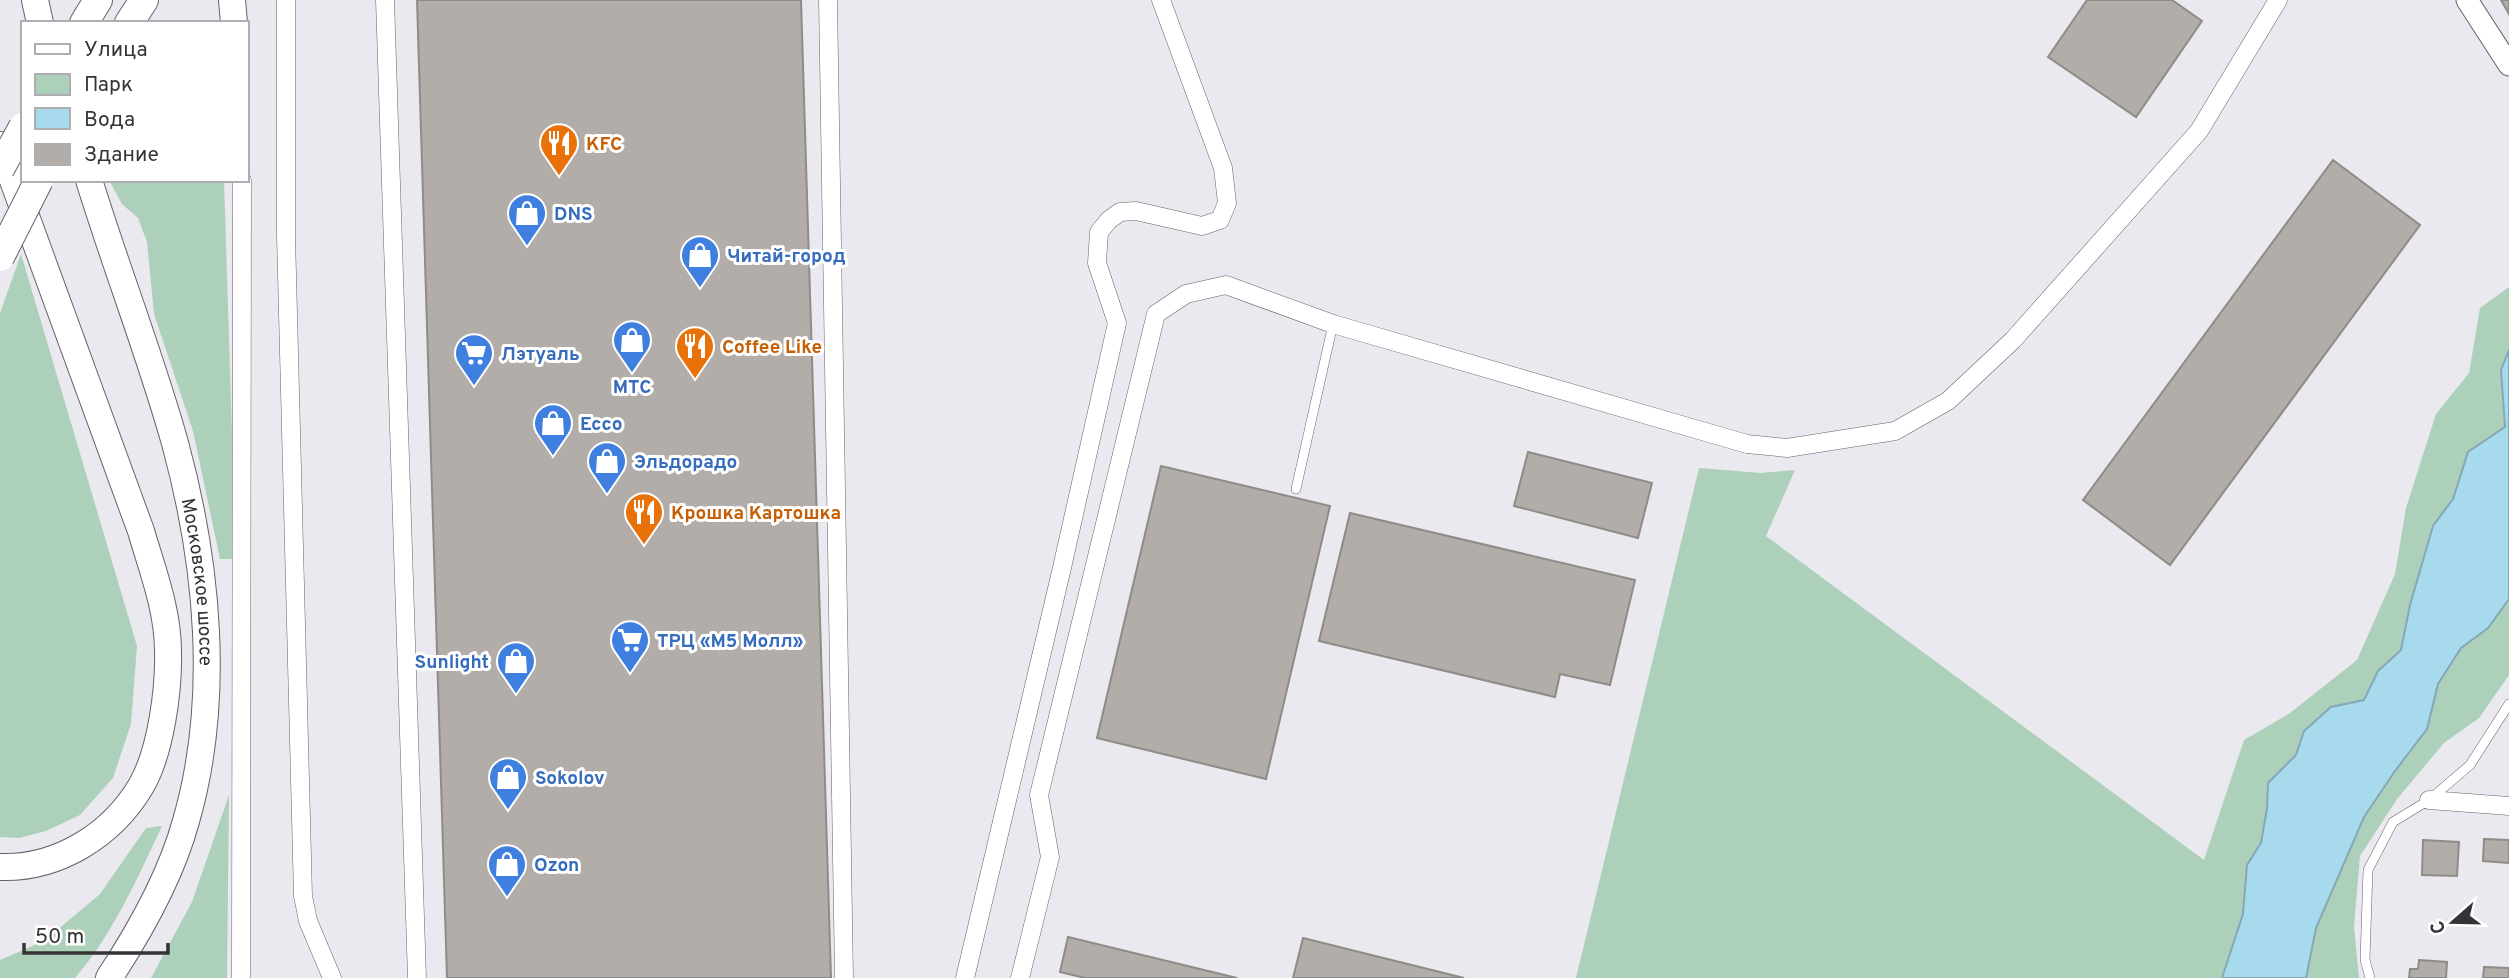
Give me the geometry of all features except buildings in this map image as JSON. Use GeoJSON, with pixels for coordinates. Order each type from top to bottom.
{"type":"FeatureCollection","features":[{"type":"Feature","properties":{"kind":"highway"},"geometry":{"type":"LineString","coordinates":[[85,21],[98,0]]}},
{"type":"Feature","properties":{"kind":"highway"},"geometry":{"type":"LineString","coordinates":[[130,21],[144,0]]}},
{"type":"Feature","properties":{"kind":"highway"},"geometry":{"type":"LineString","coordinates":[[0,169],[21,131]]}},
{"type":"Feature","properties":{"kind":"highway"},"geometry":{"type":"LineString","coordinates":[[0,257],[38,182]]}},
{"type":"Feature","properties":{"kind":"main road"},"geometry":{"type":"LineString","coordinates":[[35,0],[40,21]]}},
{"type":"Feature","properties":{"kind":"main road"},"geometry":{"type":"LineString","coordinates":[[232,0],[234,21]]}},
{"type":"Feature","properties":{"kind":"main road"},"geometry":{"type":"LineString","coordinates":[[0,145],[141,531],[159,593],[169,648],[167,696],[157,744],[142,784],[118,818],[85,844],[46,862],[16,868],[0,867]]}},
{"type":"Feature","properties":{"kind":"main road","name":"Московское шоссе"},"geometry":{"type":"LineString","coordinates":[[90,182],[175,444],[201,579],[206,640],[205,706],[197,774],[186,822],[171,863],[146,914],[109,978]]}},
{"type":"Feature","properties":{"kind":"street"},"geometry":{"type":"LineString","coordinates":[[286,0],[286,236],[303,896],[308,921],[332,978]]}},
{"type":"Feature","properties":{"kind":"street"},"geometry":{"type":"LineString","coordinates":[[385,0],[417,978]]}},
{"type":"Feature","properties":{"kind":"street"},"geometry":{"type":"LineString","coordinates":[[828,0],[844,978]]}},
{"type":"Feature","properties":{"kind":"street"},"geometry":{"type":"LineString","coordinates":[[965,978],[1117,323],[1097,263],[1099,232],[1120,212],[1136,211],[1202,226],[1220,220],[1227,203],[1223,168],[1161,0]]}},
{"type":"Feature","properties":{"kind":"street"},"geometry":{"type":"LineString","coordinates":[[1020,978],[1050,856],[1039,795],[1156,314],[1186,294],[1226,285],[1333,324],[1747,444],[1787,448],[1895,431],[1948,401],[2013,340],[2092,252],[2199,131],[2277,0]]}},
{"type":"Feature","properties":{"kind":"street"},"geometry":{"type":"LineString","coordinates":[[2467,0],[2509,65]]}},
{"type":"Feature","properties":{"kind":"street"},"geometry":{"type":"LineString","coordinates":[[242,182],[242,978]]}},
{"type":"Feature","properties":{"kind":"street"},"geometry":{"type":"LineString","coordinates":[[2429,800],[2509,807]]}},
{"type":"Feature","properties":{"kind":"lane"},"geometry":{"type":"LineString","coordinates":[[1296,489],[1333,324]]}},
{"type":"Feature","properties":{"kind":"lane"},"geometry":{"type":"LineString","coordinates":[[2370,978],[2365,960],[2368,870],[2393,822],[2429,800],[2470,765],[2509,704]]}},
{"type":"Feature","properties":{"kind":"green space"},"geometry":{"type":"Polygon","coordinates":[[[110,182],[224,182],[236,559],[220,559],[193,431],[154,314],[147,242],[138,218],[122,204],[110,182]]]}},
{"type":"Feature","properties":{"kind":"green space"},"geometry":{"type":"Polygon","coordinates":[[[21,254],[137,646],[131,724],[113,778],[80,815],[46,831],[19,838],[0,837],[0,313],[21,254]]]}},
{"type":"Feature","properties":{"kind":"green space"},"geometry":{"type":"Polygon","coordinates":[[[2509,287],[2509,350],[2501,370],[2505,427],[2468,452],[2453,499],[2433,526],[2410,605],[2401,650],[2378,671],[2364,700],[2331,707],[2304,731],[2296,755],[2268,783],[2261,843],[2247,865],[2243,914],[2222,978],[1576,978],[1699,468],[1761,473],[1795,470],[1766,536],[2204,860],[2244,740],[2290,713],[2357,660],[2395,574],[2406,508],[2436,414],[2469,373],[2480,308],[2509,287]]]}},
{"type":"Feature","properties":{"kind":"green space"},"geometry":{"type":"Polygon","coordinates":[[[2509,599],[2509,675],[2479,718],[2444,743],[2397,799],[2360,856],[2354,927],[2359,978],[2306,978],[2316,928],[2364,817],[2427,729],[2438,684],[2461,648],[2488,628],[2509,599]]]}},
{"type":"Feature","properties":{"kind":"green space"},"geometry":{"type":"Polygon","coordinates":[[[229,795],[227,978],[151,978],[192,902],[229,795]]]}},
{"type":"Feature","properties":{"kind":"green space"},"geometry":{"type":"Polygon","coordinates":[[[162,826],[113,925],[75,978],[0,978],[0,960],[44,941],[100,894],[146,828],[162,826]]]}},
{"type":"Feature","properties":{"kind":"water"},"geometry":{"type":"Polygon","coordinates":[[[2509,350],[2509,599],[2488,628],[2461,648],[2438,684],[2427,729],[2364,817],[2316,928],[2306,978],[2222,978],[2243,914],[2247,865],[2261,843],[2268,783],[2296,755],[2304,731],[2331,707],[2364,700],[2378,671],[2401,650],[2410,605],[2433,526],[2453,499],[2468,452],[2505,427],[2501,370],[2509,350]]]}},
{"type":"Feature","properties":{"kind":"place","name":"KFC"},"geometry":{"type":"Point","coordinates":[559,177]}},
{"type":"Feature","properties":{"kind":"place","name":"DNS"},"geometry":{"type":"Point","coordinates":[527,247]}},
{"type":"Feature","properties":{"kind":"place","name":"Читай-город"},"geometry":{"type":"Point","coordinates":[700,289]}},
{"type":"Feature","properties":{"kind":"place","name":"МТС"},"geometry":{"type":"Point","coordinates":[632,374]}},
{"type":"Feature","properties":{"kind":"place","name":"Coffee Like"},"geometry":{"type":"Point","coordinates":[695,380]}},
{"type":"Feature","properties":{"kind":"place","name":"Лэтуаль"},"geometry":{"type":"Point","coordinates":[474,387]}},
{"type":"Feature","properties":{"kind":"place","name":"Ecco"},"geometry":{"type":"Point","coordinates":[553,457]}},
{"type":"Feature","properties":{"kind":"place","name":"Эльдорадо"},"geometry":{"type":"Point","coordinates":[607,495]}},
{"type":"Feature","properties":{"kind":"place","name":"Крошка Картошка"},"geometry":{"type":"Point","coordinates":[644,546]}},
{"type":"Feature","properties":{"kind":"place","name":"ТРЦ «М5 Молл»"},"geometry":{"type":"Point","coordinates":[630,674]}},
{"type":"Feature","properties":{"kind":"place","name":"Sunlight"},"geometry":{"type":"Point","coordinates":[516,695]}},
{"type":"Feature","properties":{"kind":"place","name":"Sokolov"},"geometry":{"type":"Point","coordinates":[508,811]}},
{"type":"Feature","properties":{"kind":"place","name":"Ozon"},"geometry":{"type":"Point","coordinates":[507,898]}}]}
